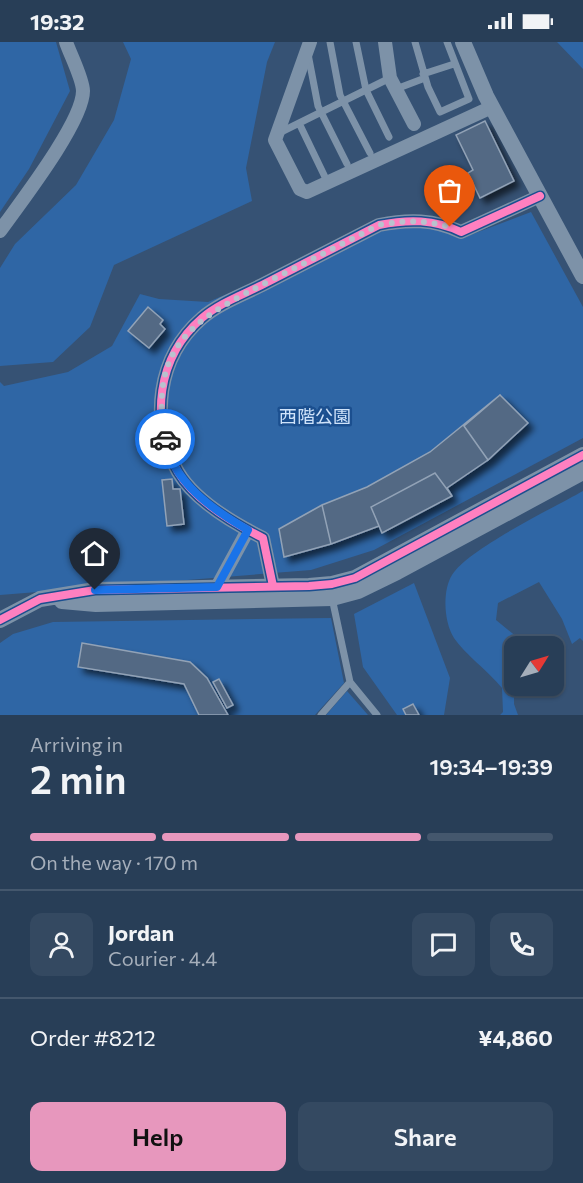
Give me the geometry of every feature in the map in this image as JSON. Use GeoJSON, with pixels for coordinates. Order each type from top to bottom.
{"type":"FeatureCollection","features":[{"type":"Feature","properties":{"kind":"street"},"geometry":{"type":"LineString","coordinates":[[0,231],[35,183],[71,125],[83,90],[66,42]]}},
{"type":"Feature","properties":{"kind":"street"},"geometry":{"type":"LineString","coordinates":[[385,42],[393,84],[414,124]]}},
{"type":"Feature","properties":{"kind":"street"},"geometry":{"type":"LineString","coordinates":[[463,42],[492,107],[583,276]]}},
{"type":"Feature","properties":{"kind":"street"},"geometry":{"type":"LineString","coordinates":[[311,45],[275,140],[300,189],[307,192],[492,107]]}},
{"type":"Feature","properties":{"kind":"street"},"geometry":{"type":"LineString","coordinates":[[273,586],[263,537],[248,530],[197,494],[178,473],[166,445],[161,417],[164,379],[169,360],[202,318],[379,225],[402,220],[431,221],[461,232],[540,196]]}},
{"type":"Feature","properties":{"kind":"street"},"geometry":{"type":"LineString","coordinates":[[0,620],[40,599],[95,590],[332,584],[355,578],[583,455]]}},
{"type":"Feature","properties":{"kind":"street"},"geometry":{"type":"LineString","coordinates":[[40,599],[96,604],[332,598],[358,591],[397,572],[583,472]]}},
{"type":"Feature","properties":{"kind":"street"},"geometry":{"type":"LineString","coordinates":[[217,587],[248,530]]}},
{"type":"Feature","properties":{"kind":"lane"},"geometry":{"type":"LineString","coordinates":[[330,42],[340,95],[370,153]]}},
{"type":"Feature","properties":{"kind":"lane"},"geometry":{"type":"LineString","coordinates":[[356,42],[366,90],[389,137]]}},
{"type":"Feature","properties":{"kind":"lane"},"geometry":{"type":"LineString","coordinates":[[415,42],[424,76],[440,112],[469,99],[447,42]]}},
{"type":"Feature","properties":{"kind":"lane"},"geometry":{"type":"LineString","coordinates":[[311,45],[321,112],[346,164]]}},
{"type":"Feature","properties":{"kind":"lane"},"geometry":{"type":"LineString","coordinates":[[277,134],[366,90],[424,76],[454,64]]}},
{"type":"Feature","properties":{"kind":"lane"},"geometry":{"type":"LineString","coordinates":[[299,123],[325,177]]}},
{"type":"Feature","properties":{"kind":"lane"},"geometry":{"type":"LineString","coordinates":[[332,598],[350,682],[377,715]]}},
{"type":"Feature","properties":{"kind":"lane"},"geometry":{"type":"LineString","coordinates":[[321,715],[350,682]]}},
{"type":"Feature","properties":{"kind":"green space"},"geometry":{"type":"Polygon","coordinates":[[[0,42],[56,42],[70,91],[29,169],[0,212],[0,42]]]}},
{"type":"Feature","properties":{"kind":"green space"},"geometry":{"type":"Polygon","coordinates":[[[123,42],[275,42],[267,62],[246,168],[252,201],[114,265],[90,327],[53,362],[0,366],[0,268],[15,244],[76,185],[114,120],[131,59],[123,42]]]}},
{"type":"Feature","properties":{"kind":"green space"},"geometry":{"type":"Polygon","coordinates":[[[557,42],[583,42],[583,69],[557,42]]]}},
{"type":"Feature","properties":{"kind":"green space","name":"西階公園"},"geometry":{"type":"Polygon","coordinates":[[[531,212],[583,307],[583,438],[374,550],[311,570],[0,595],[0,382],[4,386],[68,372],[112,346],[140,294],[159,299],[208,302],[382,229],[432,227],[465,237],[531,212]]]}},
{"type":"Feature","properties":{"kind":"green space"},"geometry":{"type":"Polygon","coordinates":[[[583,491],[583,641],[580,638],[572,644],[562,619],[539,582],[498,603],[496,620],[516,636],[504,636],[504,696],[514,696],[518,715],[500,715],[503,712],[502,688],[454,638],[446,616],[446,598],[452,575],[461,565],[475,553],[583,491]]]}},
{"type":"Feature","properties":{"kind":"green space"},"geometry":{"type":"Polygon","coordinates":[[[414,583],[450,678],[444,715],[397,715],[363,667],[354,614],[414,583]]]}},
{"type":"Feature","properties":{"kind":"green space"},"geometry":{"type":"Polygon","coordinates":[[[331,618],[344,683],[315,715],[0,715],[0,643],[13,634],[53,622],[331,618]]]}},
{"type":"Feature","properties":{"kind":"green space"},"geometry":{"type":"Polygon","coordinates":[[[347,691],[368,715],[326,715],[347,691]]]}},
{"type":"Feature","properties":{"kind":"building"},"geometry":{"type":"Polygon","coordinates":[[[485,121],[514,181],[480,198],[468,173],[473,170],[456,135],[485,121]]]}},
{"type":"Feature","properties":{"kind":"building"},"geometry":{"type":"Polygon","coordinates":[[[148,307],[163,320],[160,324],[165,329],[149,348],[128,331],[148,307]]]}},
{"type":"Feature","properties":{"kind":"building"},"geometry":{"type":"Polygon","coordinates":[[[500,395],[528,423],[488,460],[447,488],[452,496],[382,533],[379,526],[331,544],[284,557],[279,529],[322,505],[367,487],[430,452],[500,395]]]}},
{"type":"Feature","properties":{"kind":"building"},"geometry":{"type":"Polygon","coordinates":[[[500,395],[528,423],[488,460],[464,426],[500,395]]]}},
{"type":"Feature","properties":{"kind":"building"},"geometry":{"type":"Polygon","coordinates":[[[435,473],[452,496],[382,533],[371,507],[435,473]]]}},
{"type":"Feature","properties":{"kind":"building"},"geometry":{"type":"Polygon","coordinates":[[[172,479],[173,489],[180,489],[184,524],[167,526],[162,480],[172,479]]]}},
{"type":"Feature","properties":{"kind":"building"},"geometry":{"type":"Polygon","coordinates":[[[322,505],[331,544],[284,557],[279,529],[322,505]]]}},
{"type":"Feature","properties":{"kind":"building"},"geometry":{"type":"Polygon","coordinates":[[[82,643],[190,662],[207,678],[228,715],[199,715],[184,684],[78,667],[82,643]]]}},
{"type":"Feature","properties":{"kind":"building"},"geometry":{"type":"Polygon","coordinates":[[[219,679],[233,705],[227,708],[213,682],[219,679]]]}},
{"type":"Feature","properties":{"kind":"building"},"geometry":{"type":"Polygon","coordinates":[[[413,704],[419,715],[406,715],[403,709],[413,704]]]}},
{"type":"Feature","properties":{"kind":"cycle path"},"geometry":{"type":"LineString","coordinates":[[273,586],[263,538],[204,502],[185,483],[169,452],[163,432],[162,390],[175,351],[187,334],[208,313],[379,225],[421,221],[461,232],[540,196]]}},
{"type":"Feature","properties":{"kind":"cycle path"},"geometry":{"type":"LineString","coordinates":[[0,620],[40,599],[95,590],[309,586],[332,584],[355,578],[583,455]]}},
{"type":"Feature","properties":{"kind":"way so far"},"geometry":{"type":"LineString","coordinates":[[165,439],[161,417],[161,388],[169,360],[202,318],[222,305],[379,225],[402,220],[431,221],[450,227]]}},
{"type":"Feature","properties":{"kind":"route"},"geometry":{"type":"LineString","coordinates":[[95,590],[217,587],[248,530],[227,518],[197,494],[178,473],[165,439]]}}]}
